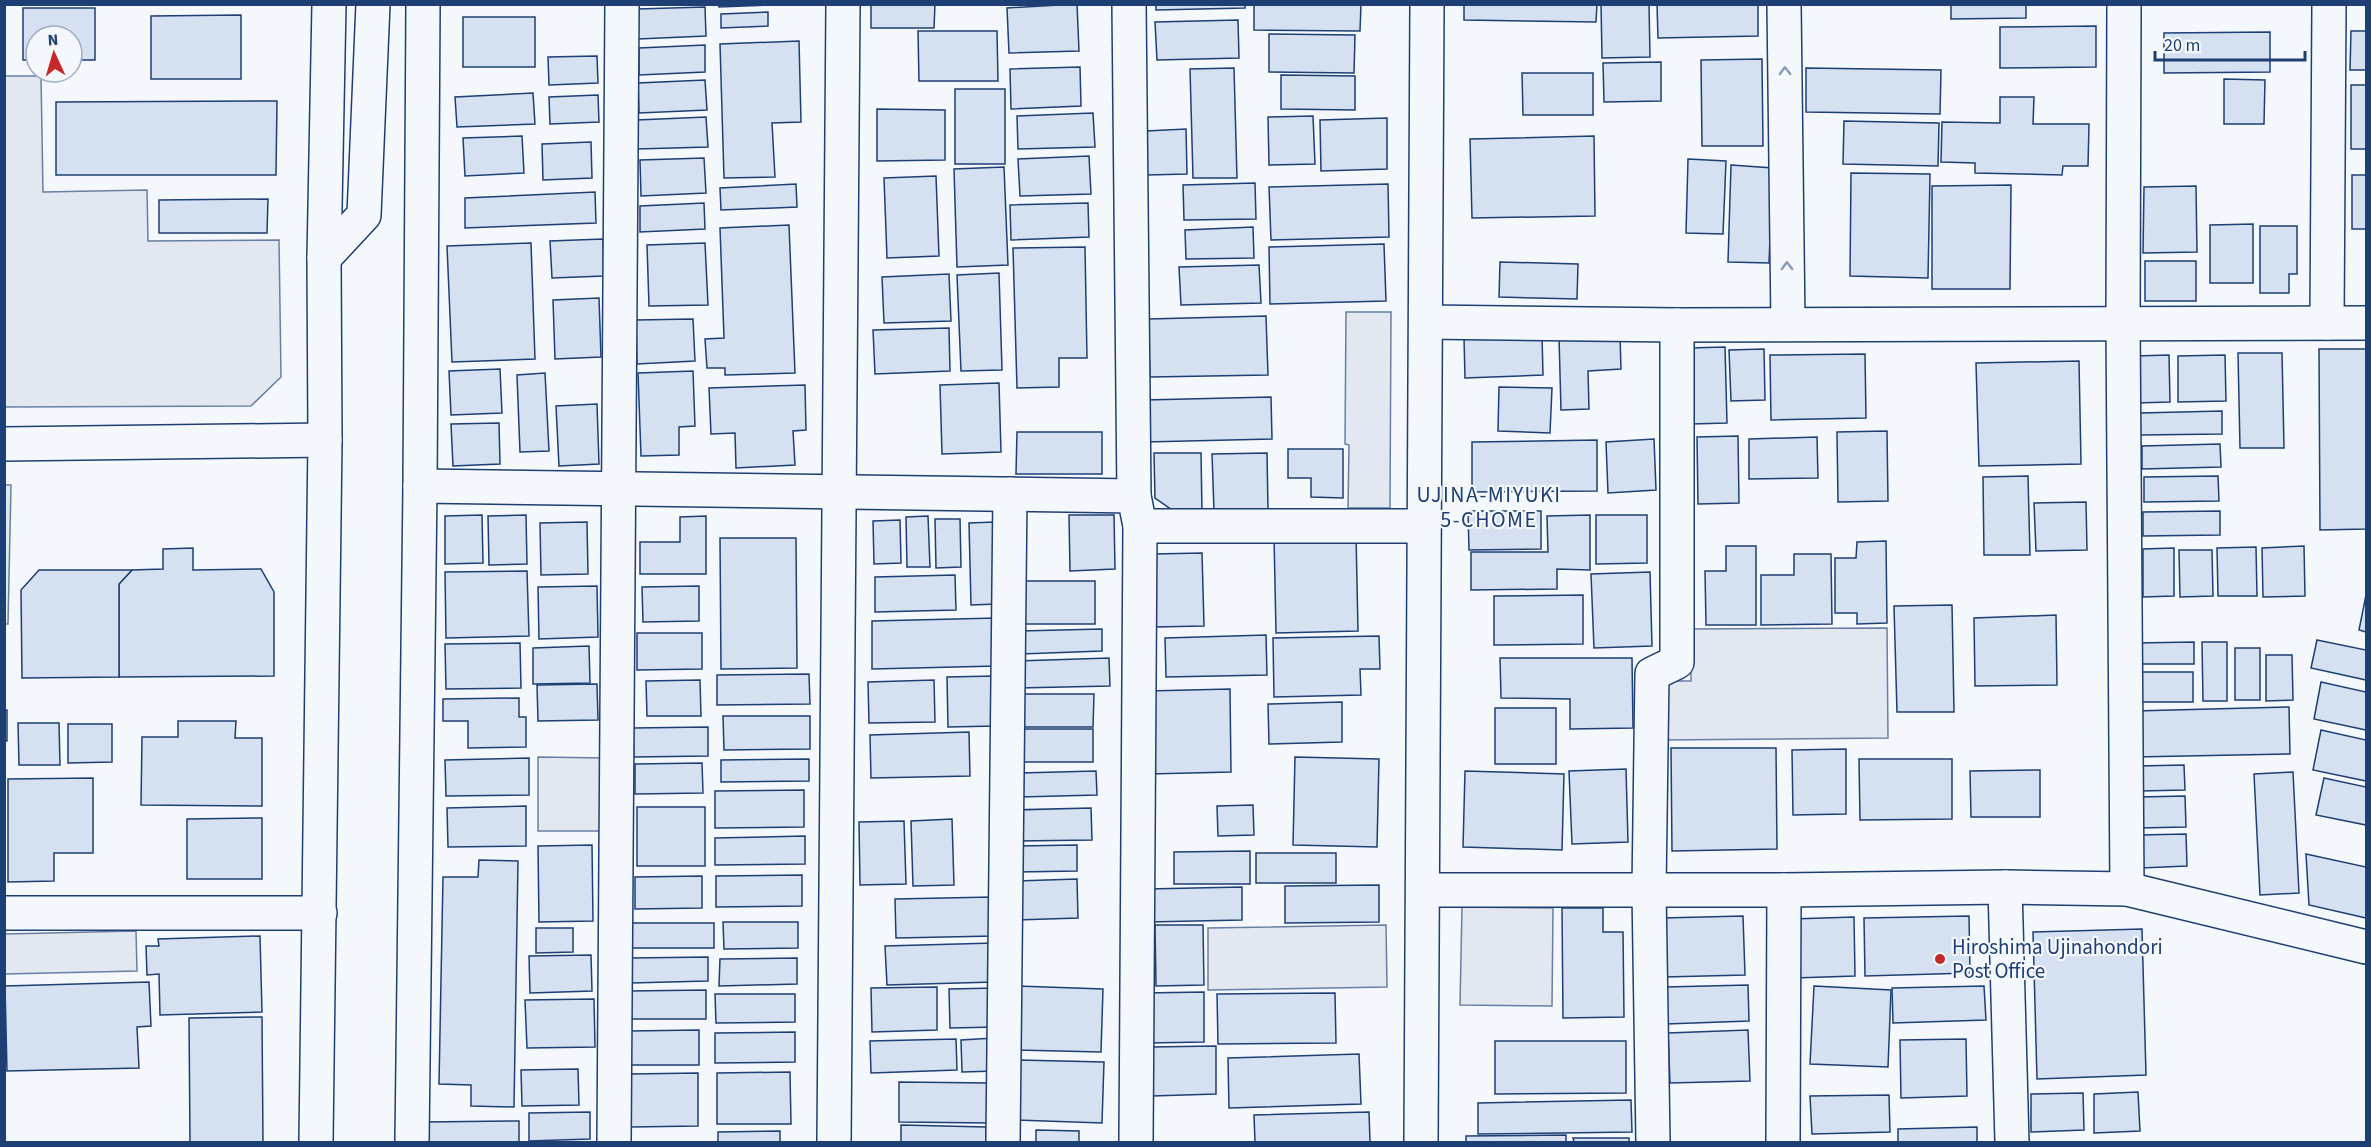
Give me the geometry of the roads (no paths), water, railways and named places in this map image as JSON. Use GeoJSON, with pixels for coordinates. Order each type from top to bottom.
{"type":"FeatureCollection","features":[{"type":"Feature","properties":{"kind":"street"},"geometry":{"type":"LineString","coordinates":[[316,1143],[325,440],[324,258],[329,4]]}},
{"type":"Feature","properties":{"kind":"street"},"geometry":{"type":"LineString","coordinates":[[324,258],[364,215],[373,4]]}},
{"type":"Feature","properties":{"kind":"street"},"geometry":{"type":"LineString","coordinates":[[412,1143],[423,4]]}},
{"type":"Feature","properties":{"kind":"street"},"geometry":{"type":"LineString","coordinates":[[614,1143],[622,4]]}},
{"type":"Feature","properties":{"kind":"street"},"geometry":{"type":"LineString","coordinates":[[834,1143],[843,4]]}},
{"type":"Feature","properties":{"kind":"street"},"geometry":{"type":"LineString","coordinates":[[1129,4],[1137,511],[1136,1143]]}},
{"type":"Feature","properties":{"kind":"street"},"geometry":{"type":"LineString","coordinates":[[1421,1143],[1427,4]]}},
{"type":"Feature","properties":{"kind":"street"},"geometry":{"type":"LineString","coordinates":[[1784,4],[1788,324]]}},
{"type":"Feature","properties":{"kind":"street"},"geometry":{"type":"LineString","coordinates":[[2124,4],[2123,323],[2127,889]]}},
{"type":"Feature","properties":{"kind":"street"},"geometry":{"type":"LineString","coordinates":[[2327,323],[2329,4]]}},
{"type":"Feature","properties":{"kind":"street"},"geometry":{"type":"LineString","coordinates":[[1426,322],[1677,325],[2367,323]]}},
{"type":"Feature","properties":{"kind":"street"},"geometry":{"type":"LineString","coordinates":[[1653,1143],[1649,890],[1652,674],[1677,662],[1677,325]]}},
{"type":"Feature","properties":{"kind":"street"},"geometry":{"type":"LineString","coordinates":[[4,444],[325,440]]}},
{"type":"Feature","properties":{"kind":"street"},"geometry":{"type":"LineString","coordinates":[[420,486],[1010,494],[1137,511],[1424,526]]}},
{"type":"Feature","properties":{"kind":"street"},"geometry":{"type":"LineString","coordinates":[[1003,1143],[1010,494]]}},
{"type":"Feature","properties":{"kind":"street"},"geometry":{"type":"LineString","coordinates":[[1423,890],[1784,890],[2004,887],[2127,889],[2367,947]]}},
{"type":"Feature","properties":{"kind":"street"},"geometry":{"type":"LineString","coordinates":[[2004,887],[2012,1143]]}},
{"type":"Feature","properties":{"kind":"street"},"geometry":{"type":"LineString","coordinates":[[1783,1143],[1784,890]]}},
{"type":"Feature","properties":{"kind":"street"},"geometry":{"type":"LineString","coordinates":[[4,913],[320,913]]}},
{"type":"Feature","properties":{"kind":"place","name":"Hiroshima Ujinahondori Post Office"},"geometry":{"type":"Point","coordinates":[1940,959]}},
{"type":"Feature","properties":{"kind":"district","name":"UJINA-MIYUKI 5-CHOME"},"geometry":{"type":"Point","coordinates":[1489,508]}}]}
